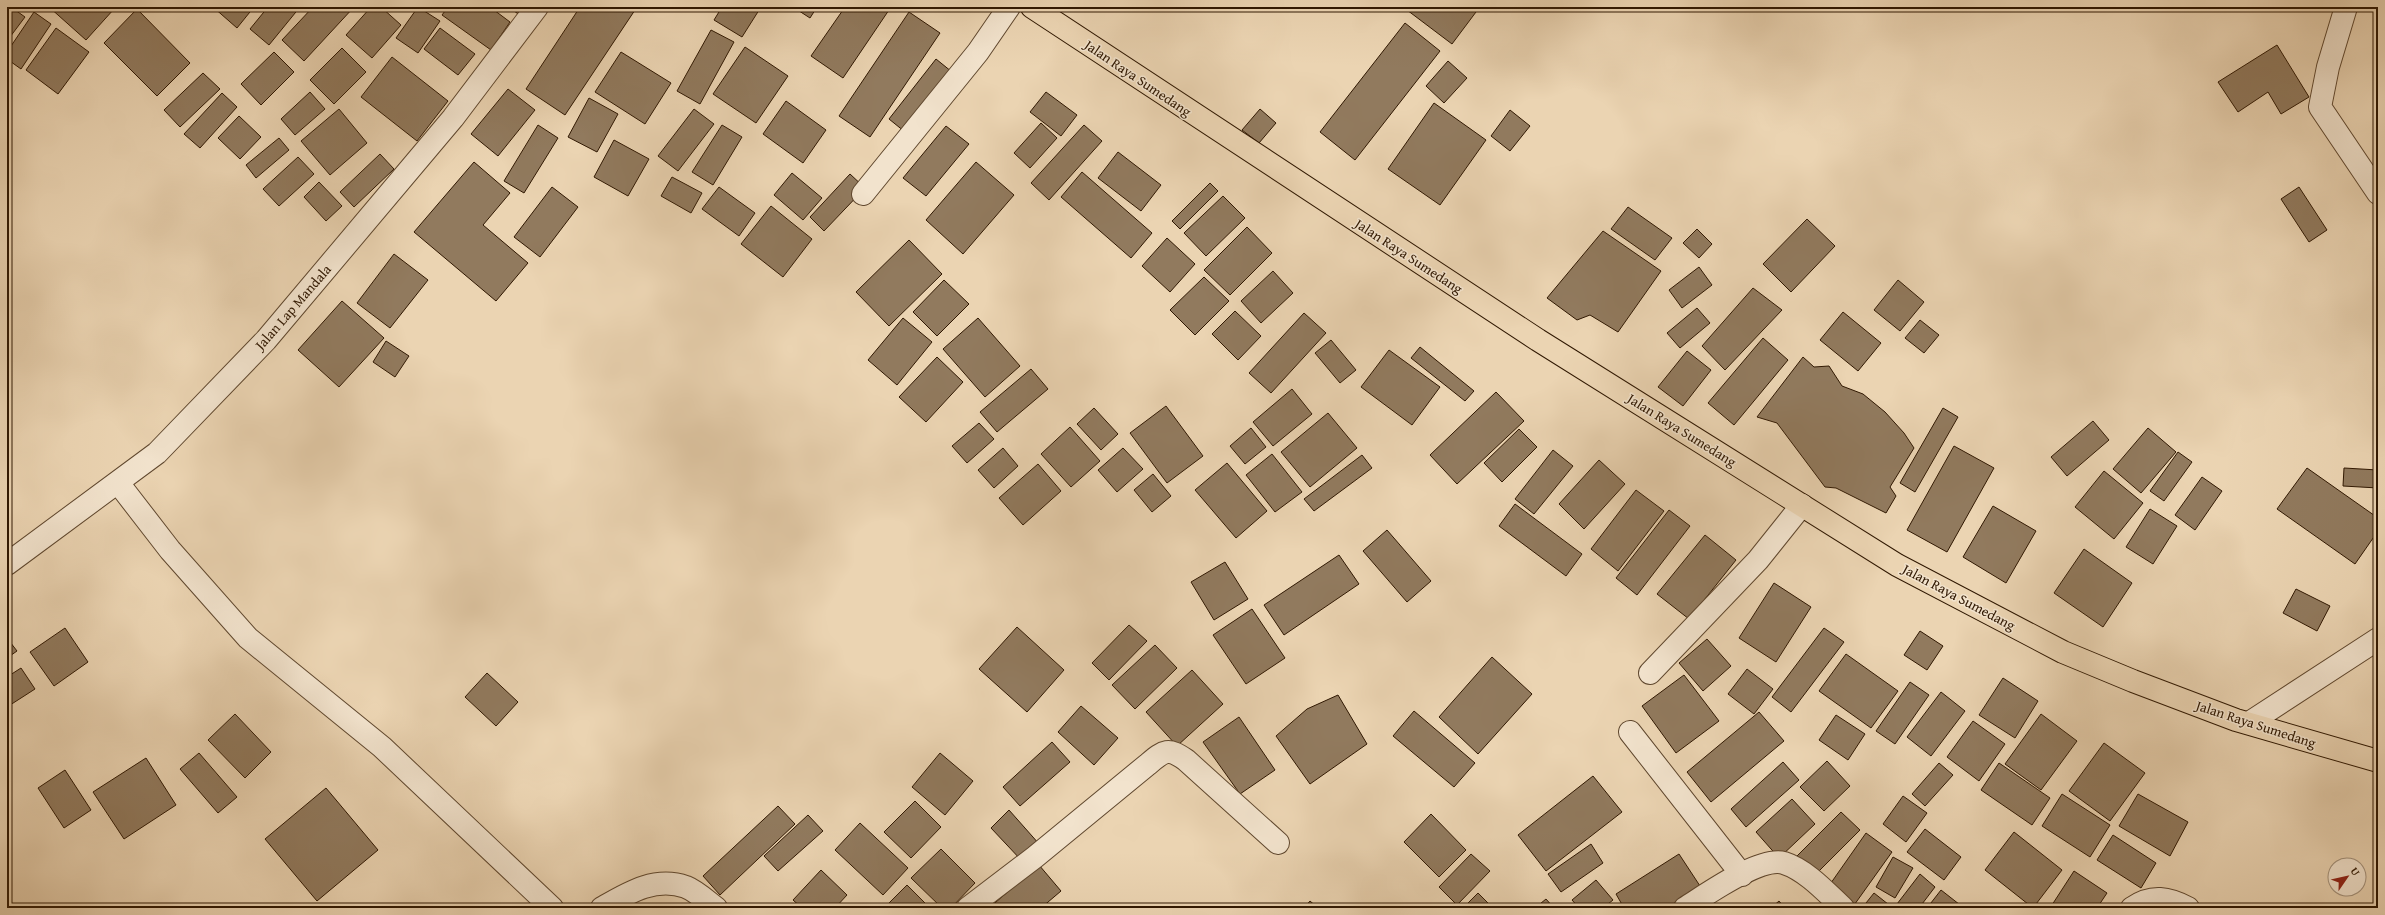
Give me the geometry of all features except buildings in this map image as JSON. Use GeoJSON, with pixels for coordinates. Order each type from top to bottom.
{"type":"FeatureCollection","features":[{"type":"Feature","properties":{"kind":"highway","name":"Jalan Raya Sumedang"},"geometry":{"type":"LineString","coordinates":[[1032,7],[1538,340],[1897,565],[2063,652],[2141,684],[2249,723],[2378,761]]}},
{"type":"Feature","properties":{"kind":"street","name":"Jalan Lap Mandala"},"geometry":{"type":"LineString","coordinates":[[7,564],[119,484],[157,453],[266,340],[453,118],[537,7]]}},
{"type":"Feature","properties":{"kind":"street"},"geometry":{"type":"LineString","coordinates":[[863,194],[978,52],[1009,7]]}},
{"type":"Feature","properties":{"kind":"street"},"geometry":{"type":"LineString","coordinates":[[2346,7],[2328,68],[2320,107],[2378,193]]}},
{"type":"Feature","properties":{"kind":"street"},"geometry":{"type":"LineString","coordinates":[[119,484],[170,550],[248,638],[382,747],[552,908]]}},
{"type":"Feature","properties":{"kind":"street"},"geometry":{"type":"LineString","coordinates":[[1650,673],[1758,560],[1802,505]]}},
{"type":"Feature","properties":{"kind":"street"},"geometry":{"type":"LineString","coordinates":[[2249,723],[2378,638]]}},
{"type":"Feature","properties":{"kind":"street"},"geometry":{"type":"LineString","coordinates":[[1630,732],[1742,875]]}},
{"type":"Feature","properties":{"kind":"street"},"geometry":{"type":"LineString","coordinates":[[968,908],[1035,857],[1147,764],[1167,751],[1174,752],[1186,760],[1278,842]]}},
{"type":"Feature","properties":{"kind":"street"},"geometry":{"type":"LineString","coordinates":[[1684,908],[1742,875],[1770,862],[1783,863],[1799,870],[1843,908]]}},
{"type":"Feature","properties":{"kind":"street"},"geometry":{"type":"LineString","coordinates":[[602,908],[621,896],[649,885],[667,882],[687,887],[716,908]]}},
{"type":"Feature","properties":{"kind":"street"},"geometry":{"type":"LineString","coordinates":[[2132,908],[2140,903],[2158,898],[2174,901],[2188,908]]}}]}
